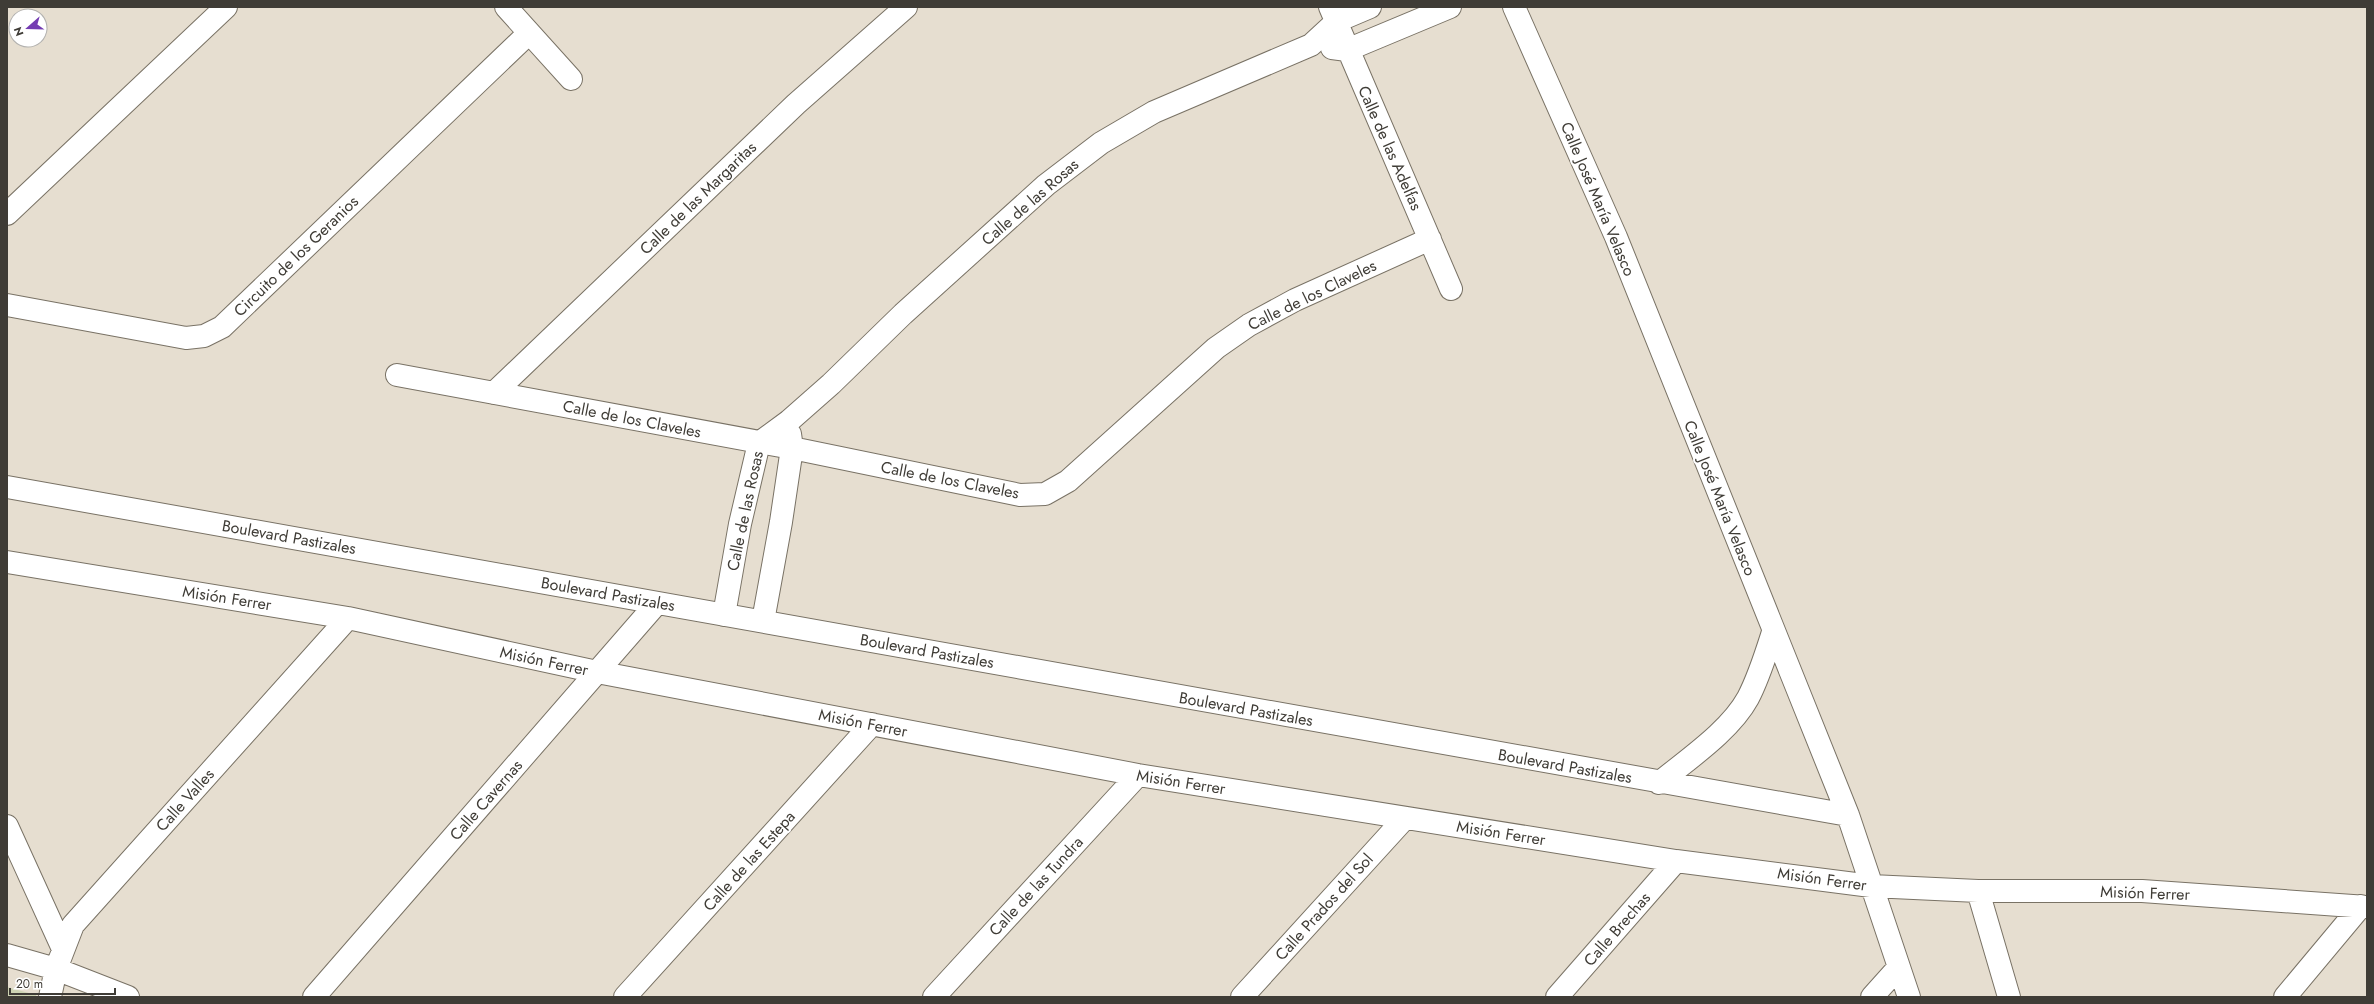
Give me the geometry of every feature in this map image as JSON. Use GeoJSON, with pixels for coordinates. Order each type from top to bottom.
{"type":"FeatureCollection","features":[{"type":"Feature","properties":{"kind":"street"},"geometry":{"type":"LineString","coordinates":[[7,214],[226,7]]}},
{"type":"Feature","properties":{"kind":"street"},"geometry":{"type":"LineString","coordinates":[[506,7],[571,79]]}},
{"type":"Feature","properties":{"kind":"street","name":"Calle de las Margaritas"},"geometry":{"type":"LineString","coordinates":[[494,392],[796,104],[906,7]]}},
{"type":"Feature","properties":{"kind":"street","name":"Calle de las Rosas"},"geometry":{"type":"LineString","coordinates":[[724,615],[740,524],[759,443],[789,421],[903,314],[1046,185],[1101,143],[1154,112],[1311,45],[1333,14],[1370,7]]}},
{"type":"Feature","properties":{"kind":"street"},"geometry":{"type":"LineString","coordinates":[[1311,45],[1347,50],[1450,7]]}},
{"type":"Feature","properties":{"kind":"street","name":"Calle José María Velasco"},"geometry":{"type":"LineString","coordinates":[[1514,7],[1616,237],[1848,815],[1870,886],[1909,997]]}},
{"type":"Feature","properties":{"kind":"street","name":"Calle de las Adelfas"},"geometry":{"type":"LineString","coordinates":[[1333,14],[1347,50],[1451,289]]}},
{"type":"Feature","properties":{"kind":"street","name":"Circuito de los Geranios"},"geometry":{"type":"LineString","coordinates":[[7,305],[186,338],[204,336],[222,327],[529,33]]}},
{"type":"Feature","properties":{"kind":"street","name":"Calle de los Claveles"},"geometry":{"type":"LineString","coordinates":[[397,375],[792,448],[1020,495],[1046,494],[1068,481],[1216,348],[1249,325],[1294,300],[1430,239]]}},
{"type":"Feature","properties":{"kind":"street","name":"Calle de las Rosas"},"geometry":{"type":"LineString","coordinates":[[763,621],[792,448],[789,421]]}},
{"type":"Feature","properties":{"kind":"street","name":"Boulevard Pastizales"},"geometry":{"type":"LineString","coordinates":[[7,487],[763,621],[1659,783],[1848,815]]}},
{"type":"Feature","properties":{"kind":"street","name":"Misión Ferrer"},"geometry":{"type":"LineString","coordinates":[[7,562],[348,618],[597,672],[1138,775],[1676,861],[1870,886],[1978,891],[2142,891],[2364,907]]}},
{"type":"Feature","properties":{"kind":"street","name":"Calle Cavernas"},"geometry":{"type":"LineString","coordinates":[[314,997],[657,603]]}},
{"type":"Feature","properties":{"kind":"street","name":"Calle Valles"},"geometry":{"type":"LineString","coordinates":[[50,997],[60,959],[73,925],[348,618]]}},
{"type":"Feature","properties":{"kind":"street"},"geometry":{"type":"LineString","coordinates":[[1659,783],[1706,745],[1736,716],[1748,699],[1762,669],[1774,632]]}},
{"type":"Feature","properties":{"kind":"street","name":"Calle de las Estepa"},"geometry":{"type":"LineString","coordinates":[[625,997],[872,724]]}},
{"type":"Feature","properties":{"kind":"street","name":"Calle de las Tundra"},"geometry":{"type":"LineString","coordinates":[[934,997],[1138,775]]}},
{"type":"Feature","properties":{"kind":"street","name":"Calle Prados del Sol"},"geometry":{"type":"LineString","coordinates":[[1242,997],[1405,818]]}},
{"type":"Feature","properties":{"kind":"street"},"geometry":{"type":"LineString","coordinates":[[7,826],[60,959]]}},
{"type":"Feature","properties":{"kind":"street","name":"Calle Brechas"},"geometry":{"type":"LineString","coordinates":[[1557,997],[1676,861]]}},
{"type":"Feature","properties":{"kind":"street"},"geometry":{"type":"LineString","coordinates":[[1978,891],[2009,997]]}},
{"type":"Feature","properties":{"kind":"street"},"geometry":{"type":"LineString","coordinates":[[2285,997],[2364,907]]}},
{"type":"Feature","properties":{"kind":"street"},"geometry":{"type":"LineString","coordinates":[[7,955],[60,959],[128,997]]}},
{"type":"Feature","properties":{"kind":"street"},"geometry":{"type":"LineString","coordinates":[[1872,997],[1898,968]]}},
{"type":"Feature","properties":{"kind":"green space"},"geometry":{"type":"Polygon","coordinates":[[[7,987],[36,995],[36,997],[7,997],[7,987]]]}}]}
